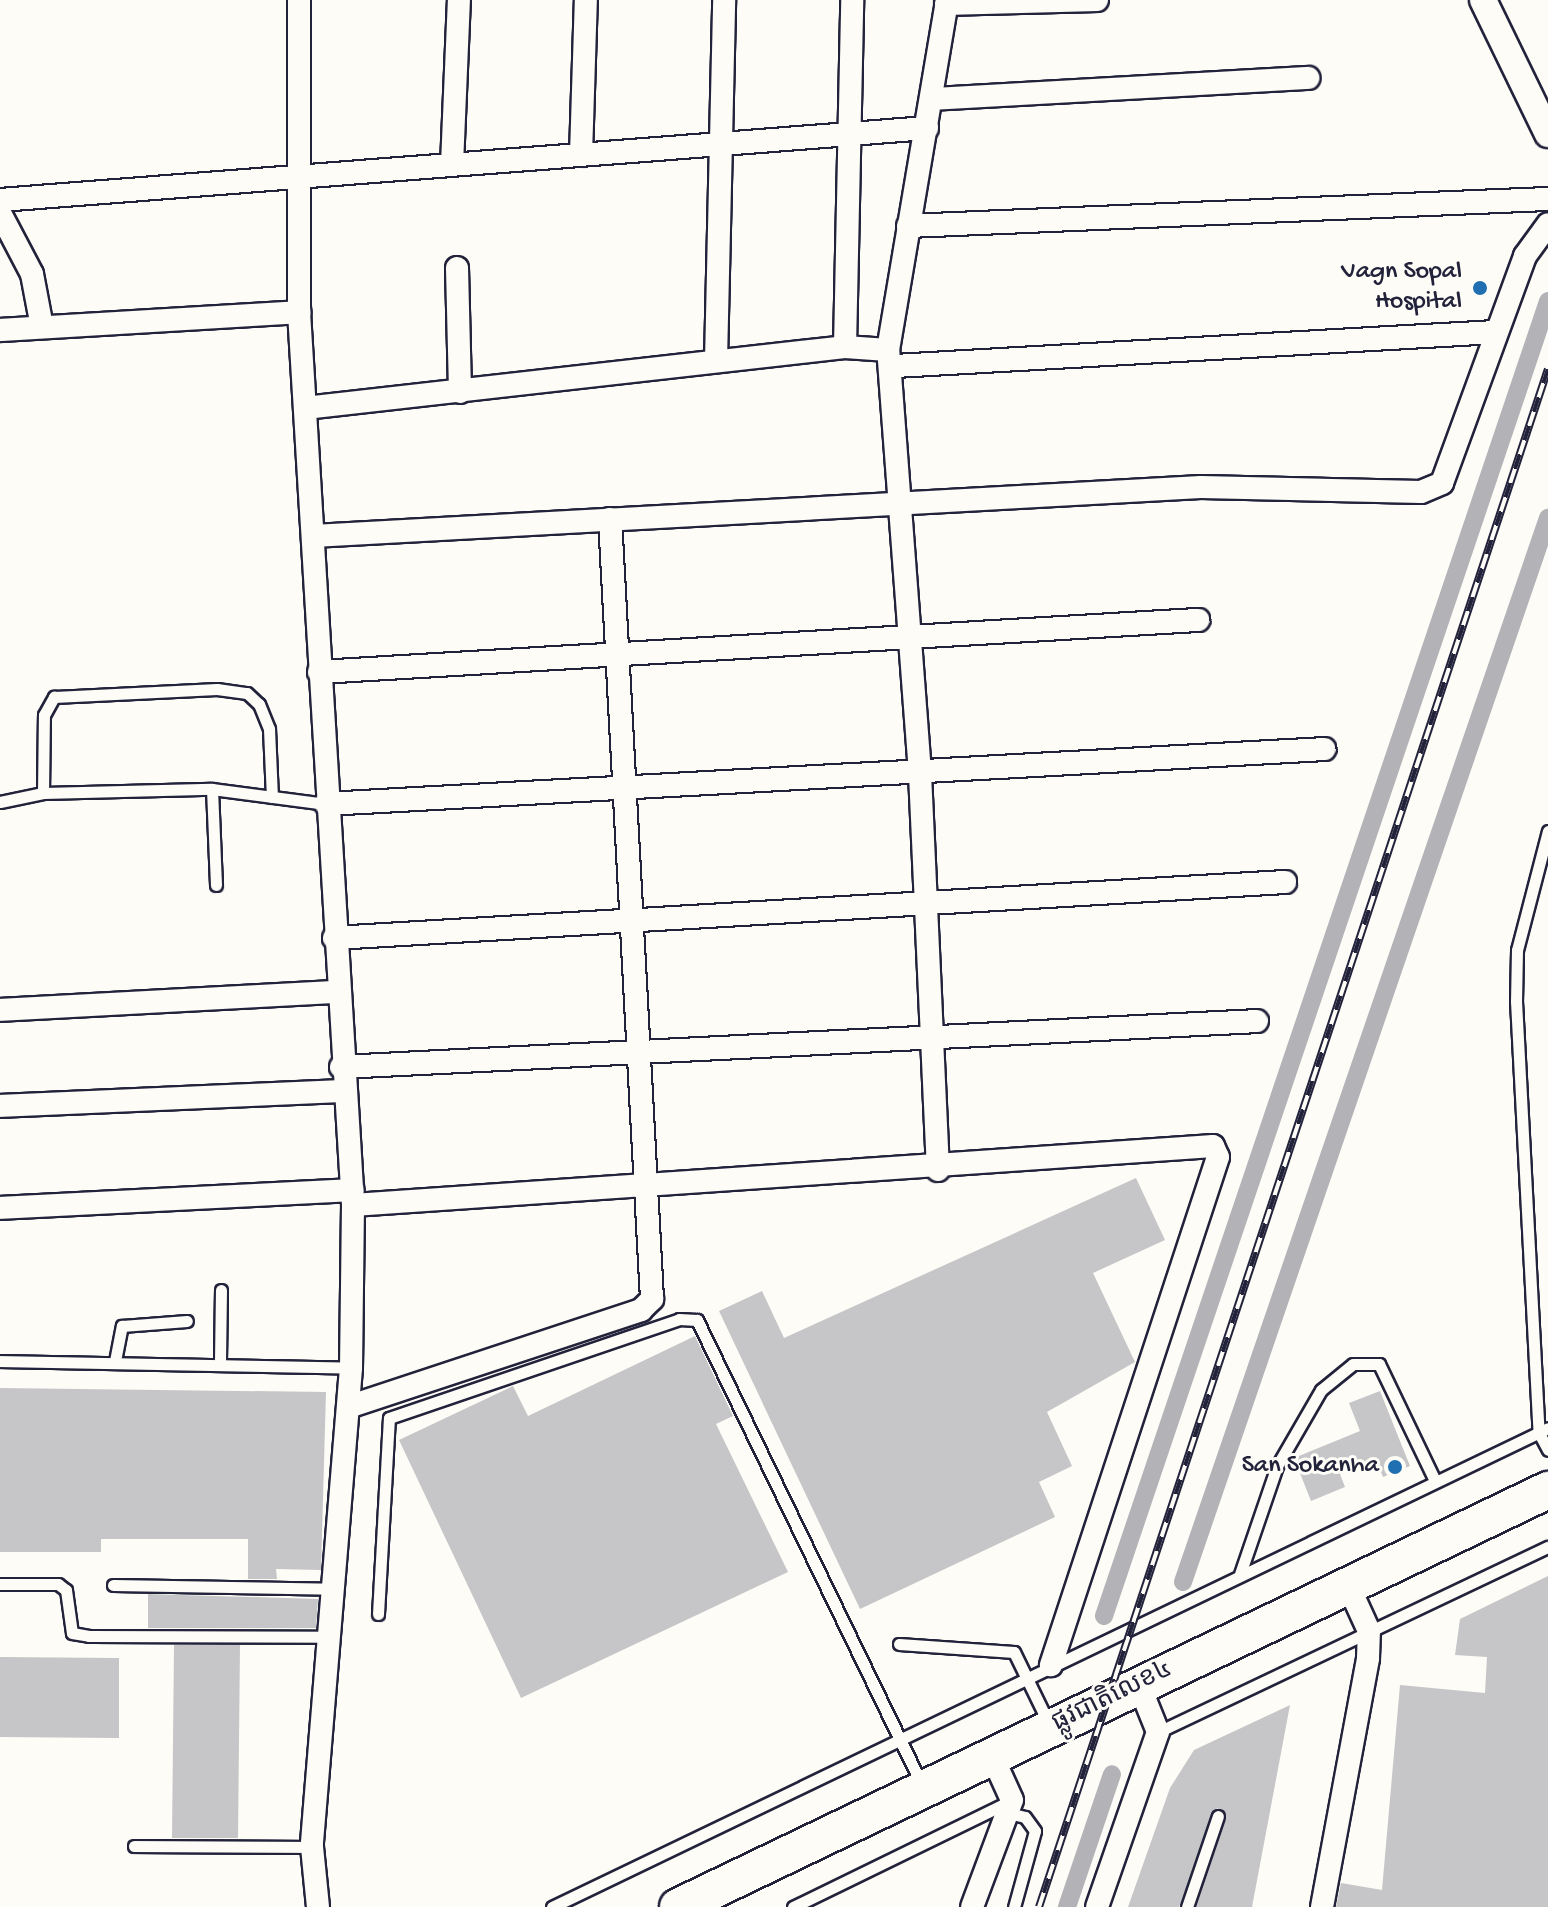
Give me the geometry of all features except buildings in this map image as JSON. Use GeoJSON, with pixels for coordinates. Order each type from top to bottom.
{"type":"FeatureCollection","features":[{"type":"Feature","properties":{"kind":"highway","name":"ផ្លូវជាតិលេខ៤"},"geometry":{"type":"LineString","coordinates":[[678,1907],[1548,1490]]}},
{"type":"Feature","properties":{"kind":"street"},"geometry":{"type":"LineString","coordinates":[[299,0],[299,312],[341,1067],[353,1197],[351,1368],[312,1847],[318,1907]]}},
{"type":"Feature","properties":{"kind":"street"},"geometry":{"type":"LineString","coordinates":[[452,165],[459,0]]}},
{"type":"Feature","properties":{"kind":"street"},"geometry":{"type":"LineString","coordinates":[[581,155],[586,0]]}},
{"type":"Feature","properties":{"kind":"street"},"geometry":{"type":"LineString","coordinates":[[716,361],[726,143],[724,0]]}},
{"type":"Feature","properties":{"kind":"street"},"geometry":{"type":"LineString","coordinates":[[845,347],[853,133],[852,0]]}},
{"type":"Feature","properties":{"kind":"street"},"geometry":{"type":"LineString","coordinates":[[938,1170],[920,773],[892,358],[908,226],[947,2],[1097,0]]}},
{"type":"Feature","properties":{"kind":"street"},"geometry":{"type":"LineString","coordinates":[[1483,0],[1548,134]]}},
{"type":"Feature","properties":{"kind":"street"},"geometry":{"type":"LineString","coordinates":[[932,99],[1308,78]]}},
{"type":"Feature","properties":{"kind":"street"},"geometry":{"type":"LineString","coordinates":[[0,200],[927,128]]}},
{"type":"Feature","properties":{"kind":"street"},"geometry":{"type":"LineString","coordinates":[[908,226],[1548,199]]}},
{"type":"Feature","properties":{"kind":"street"},"geometry":{"type":"LineString","coordinates":[[0,213],[32,274],[42,327]]}},
{"type":"Feature","properties":{"kind":"street"},"geometry":{"type":"LineString","coordinates":[[313,536],[1201,487],[1421,492],[1442,483],[1525,256],[1548,224]]}},
{"type":"Feature","properties":{"kind":"street"},"geometry":{"type":"LineString","coordinates":[[457,268],[460,392]]}},
{"type":"Feature","properties":{"kind":"street"},"geometry":{"type":"LineString","coordinates":[[0,330],[299,312]]}},
{"type":"Feature","properties":{"kind":"street"},"geometry":{"type":"LineString","coordinates":[[305,408],[845,347],[892,358],[1495,332]]}},
{"type":"Feature","properties":{"kind":"street"},"geometry":{"type":"LineString","coordinates":[[348,1407],[647,1306],[648,1189],[612,653],[610,519]]}},
{"type":"Feature","properties":{"kind":"street"},"geometry":{"type":"LineString","coordinates":[[319,672],[1198,620]]}},
{"type":"Feature","properties":{"kind":"street"},"geometry":{"type":"LineString","coordinates":[[326,804],[1324,749]]}},
{"type":"Feature","properties":{"kind":"street"},"geometry":{"type":"LineString","coordinates":[[334,938],[1285,882]]}},
{"type":"Feature","properties":{"kind":"street"},"geometry":{"type":"LineString","coordinates":[[0,1010],[337,992]]}},
{"type":"Feature","properties":{"kind":"street"},"geometry":{"type":"LineString","coordinates":[[341,1067],[933,1033],[1257,1021]]}},
{"type":"Feature","properties":{"kind":"street"},"geometry":{"type":"LineString","coordinates":[[0,1106],[343,1091]]}},
{"type":"Feature","properties":{"kind":"street"},"geometry":{"type":"LineString","coordinates":[[0,1208],[648,1189],[938,1170],[1204,1144],[1218,1157],[1051,1665]]}},
{"type":"Feature","properties":{"kind":"street"},"geometry":{"type":"LineString","coordinates":[[1322,1907],[1369,1631],[1348,1585]]}},
{"type":"Feature","properties":{"kind":"street"},"geometry":{"type":"LineString","coordinates":[[1097,1907],[1158,1732],[1139,1685]]}},
{"type":"Feature","properties":{"kind":"street"},"geometry":{"type":"LineString","coordinates":[[972,1907],[1010,1807],[992,1756]]}},
{"type":"Feature","properties":{"kind":"lane"},"geometry":{"type":"LineString","coordinates":[[43,793],[44,715],[54,697],[217,689],[247,693],[259,704],[269,729],[272,797]]}},
{"type":"Feature","properties":{"kind":"lane"},"geometry":{"type":"LineString","coordinates":[[0,802],[43,793],[212,789],[326,804]]}},
{"type":"Feature","properties":{"kind":"lane"},"geometry":{"type":"LineString","coordinates":[[212,789],[216,885]]}},
{"type":"Feature","properties":{"kind":"lane"},"geometry":{"type":"LineString","coordinates":[[1548,831],[1534,864],[1516,962],[1544,1430],[1548,1450]]}},
{"type":"Feature","properties":{"kind":"lane"},"geometry":{"type":"LineString","coordinates":[[220,1361],[221,1290]]}},
{"type":"Feature","properties":{"kind":"lane"},"geometry":{"type":"LineString","coordinates":[[378,1614],[389,1418],[679,1319],[697,1320],[925,1791]]}},
{"type":"Feature","properties":{"kind":"lane"},"geometry":{"type":"LineString","coordinates":[[115,1361],[122,1326],[187,1321]]}},
{"type":"Feature","properties":{"kind":"lane"},"geometry":{"type":"LineString","coordinates":[[0,1361],[220,1361],[351,1368]]}},
{"type":"Feature","properties":{"kind":"lane"},"geometry":{"type":"LineString","coordinates":[[1240,1574],[1277,1466],[1321,1390],[1353,1364],[1379,1364],[1435,1481]]}},
{"type":"Feature","properties":{"kind":"lane"},"geometry":{"type":"LineString","coordinates":[[552,1907],[901,1744],[1051,1665],[1544,1430]]}},
{"type":"Feature","properties":{"kind":"lane"},"geometry":{"type":"LineString","coordinates":[[1158,1732],[1548,1547]]}},
{"type":"Feature","properties":{"kind":"lane"},"geometry":{"type":"LineString","coordinates":[[0,1584],[58,1584],[66,1590],[72,1633],[89,1636],[331,1637]]}},
{"type":"Feature","properties":{"kind":"lane"},"geometry":{"type":"LineString","coordinates":[[113,1585],[333,1589]]}},
{"type":"Feature","properties":{"kind":"lane"},"geometry":{"type":"LineString","coordinates":[[899,1644],[1002,1647],[1014,1652],[1050,1728]]}},
{"type":"Feature","properties":{"kind":"lane"},"geometry":{"type":"LineString","coordinates":[[793,1907],[1010,1807],[1025,1817],[1035,1831],[1014,1907]]}},
{"type":"Feature","properties":{"kind":"lane"},"geometry":{"type":"LineString","coordinates":[[1187,1907],[1218,1816]]}},
{"type":"Feature","properties":{"kind":"lane"},"geometry":{"type":"LineString","coordinates":[[134,1846],[312,1847]]}},
{"type":"Feature","properties":{"kind":"waterway"},"geometry":{"type":"LineString","coordinates":[[1104,1616],[1548,301]]}},
{"type":"Feature","properties":{"kind":"waterway"},"geometry":{"type":"LineString","coordinates":[[1183,1582],[1548,518]]}},
{"type":"Feature","properties":{"kind":"waterway"},"geometry":{"type":"LineString","coordinates":[[1067,1907],[1112,1774]]}},
{"type":"Feature","properties":{"kind":"railway"},"geometry":{"type":"LineString","coordinates":[[1039,1907],[1548,369]]}},
{"type":"Feature","properties":{"kind":"place","name":"Vagn Sopal Hospital"},"geometry":{"type":"Point","coordinates":[1480,288]}},
{"type":"Feature","properties":{"kind":"place","name":"San Sokanha"},"geometry":{"type":"Point","coordinates":[1395,1467]}}]}
